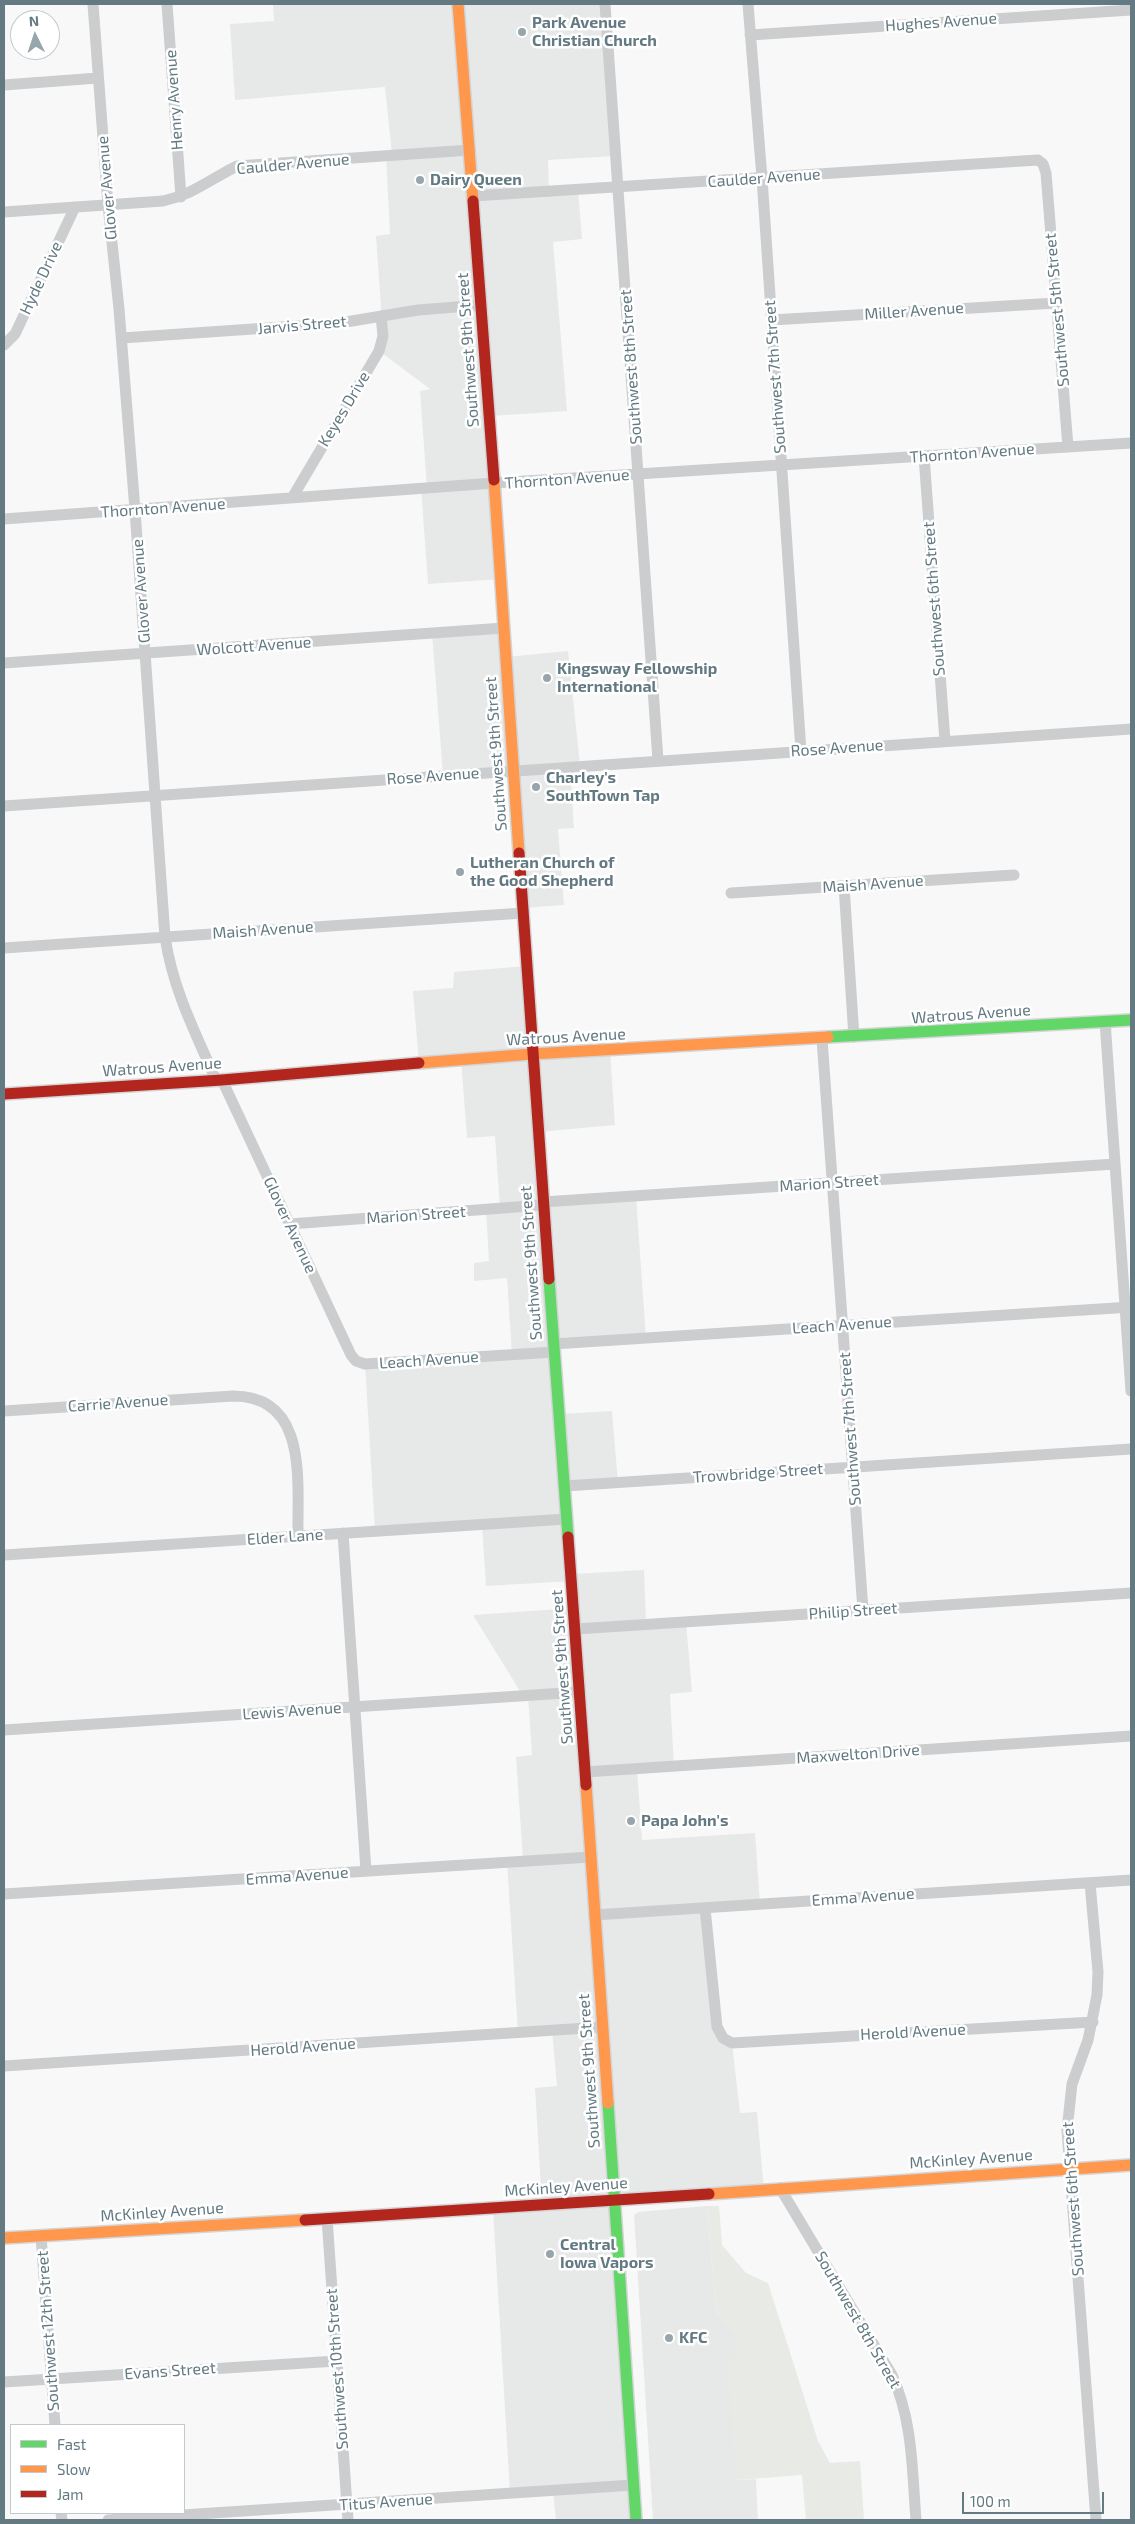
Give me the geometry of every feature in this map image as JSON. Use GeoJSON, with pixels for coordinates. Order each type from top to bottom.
{"type":"FeatureCollection","features":[{"type":"Feature","properties":{"kind":"main road","name":"Southwest 9th Street"},"geometry":{"type":"LineString","coordinates":[[458,4],[482,306],[532,1054],[576,1629],[636,2520]]}},
{"type":"Feature","properties":{"kind":"main road","name":"Watrous Avenue"},"geometry":{"type":"LineString","coordinates":[[4,1094],[219,1080],[532,1054],[1131,1020]]}},
{"type":"Feature","properties":{"kind":"main road","name":"McKinley Avenue"},"geometry":{"type":"LineString","coordinates":[[4,2238],[1131,2165]]}},
{"type":"Feature","properties":{"kind":"street","name":"Glover Avenue"},"geometry":{"type":"LineString","coordinates":[[93,4],[108,205],[122,338],[165,937],[169,963],[178,994],[290,1224],[351,1355],[356,1361],[365,1364]]}},
{"type":"Feature","properties":{"kind":"street","name":"Henry Avenue"},"geometry":{"type":"LineString","coordinates":[[167,4],[181,197]]}},
{"type":"Feature","properties":{"kind":"street","name":"Southwest 8th Street"},"geometry":{"type":"LineString","coordinates":[[605,4],[658,760]]}},
{"type":"Feature","properties":{"kind":"street","name":"Southwest 7th Street"},"geometry":{"type":"LineString","coordinates":[[748,4],[762,178],[801,751]]}},
{"type":"Feature","properties":{"kind":"street"},"geometry":{"type":"LineString","coordinates":[[1033,4],[1035,16]]}},
{"type":"Feature","properties":{"kind":"street","name":"Hughes Avenue"},"geometry":{"type":"LineString","coordinates":[[750,35],[1131,10]]}},
{"type":"Feature","properties":{"kind":"street"},"geometry":{"type":"LineString","coordinates":[[4,85],[98,78]]}},
{"type":"Feature","properties":{"kind":"street","name":"Caulder Avenue"},"geometry":{"type":"LineString","coordinates":[[4,212],[163,201],[181,197],[204,186],[216,176],[236,166],[470,150]]}},
{"type":"Feature","properties":{"kind":"street","name":"Caulder Avenue"},"geometry":{"type":"LineString","coordinates":[[474,196],[1033,159],[1043,164],[1046,173]]}},
{"type":"Feature","properties":{"kind":"street","name":"Southwest 5th Street"},"geometry":{"type":"LineString","coordinates":[[1046,173],[1068,447]]}},
{"type":"Feature","properties":{"kind":"street","name":"Hyde Drive"},"geometry":{"type":"LineString","coordinates":[[4,345],[15,334],[75,207]]}},
{"type":"Feature","properties":{"kind":"street","name":"Miller Avenue"},"geometry":{"type":"LineString","coordinates":[[772,320],[1056,302]]}},
{"type":"Feature","properties":{"kind":"street","name":"Jarvis Street"},"geometry":{"type":"LineString","coordinates":[[122,338],[340,323],[418,310],[482,306]]}},
{"type":"Feature","properties":{"kind":"street","name":"Keyes Drive"},"geometry":{"type":"LineString","coordinates":[[292,498],[379,351],[383,336],[382,316]]}},
{"type":"Feature","properties":{"kind":"street","name":"Thornton Avenue"},"geometry":{"type":"LineString","coordinates":[[4,519],[494,483],[1131,443]]}},
{"type":"Feature","properties":{"kind":"street","name":"Southwest 6th Street"},"geometry":{"type":"LineString","coordinates":[[924,456],[944,741]]}},
{"type":"Feature","properties":{"kind":"street","name":"Wolcott Avenue"},"geometry":{"type":"LineString","coordinates":[[4,663],[504,628]]}},
{"type":"Feature","properties":{"kind":"street","name":"Rose Avenue"},"geometry":{"type":"LineString","coordinates":[[4,806],[1131,729]]}},
{"type":"Feature","properties":{"kind":"street","name":"Maish Avenue"},"geometry":{"type":"LineString","coordinates":[[731,894],[1014,875]]}},
{"type":"Feature","properties":{"kind":"street"},"geometry":{"type":"LineString","coordinates":[[844,886],[854,1037]]}},
{"type":"Feature","properties":{"kind":"street","name":"Maish Avenue"},"geometry":{"type":"LineString","coordinates":[[4,948],[523,913]]}},
{"type":"Feature","properties":{"kind":"street"},"geometry":{"type":"LineString","coordinates":[[1106,1021],[1128,1307],[1131,1392]]}},
{"type":"Feature","properties":{"kind":"street","name":"Southwest 7th Street"},"geometry":{"type":"LineString","coordinates":[[822,1039],[863,1610]]}},
{"type":"Feature","properties":{"kind":"street","name":"Marion Street"},"geometry":{"type":"LineString","coordinates":[[290,1224],[832,1183],[1116,1164]]}},
{"type":"Feature","properties":{"kind":"street","name":"Leach Avenue"},"geometry":{"type":"LineString","coordinates":[[365,1364],[842,1325],[1128,1307]]}},
{"type":"Feature","properties":{"kind":"street","name":"Carrie Avenue"},"geometry":{"type":"LineString","coordinates":[[4,1411],[233,1396],[249,1396],[264,1400],[277,1410],[286,1422],[296,1459],[298,1536]]}},
{"type":"Feature","properties":{"kind":"street","name":"Trowbridge Street"},"geometry":{"type":"LineString","coordinates":[[565,1486],[1131,1449]]}},
{"type":"Feature","properties":{"kind":"street","name":"Elder Lane"},"geometry":{"type":"LineString","coordinates":[[4,1555],[567,1519]]}},
{"type":"Feature","properties":{"kind":"street"},"geometry":{"type":"LineString","coordinates":[[343,1533],[366,1871]]}},
{"type":"Feature","properties":{"kind":"street","name":"Philip Street"},"geometry":{"type":"LineString","coordinates":[[576,1629],[1131,1593]]}},
{"type":"Feature","properties":{"kind":"street","name":"Lewis Avenue"},"geometry":{"type":"LineString","coordinates":[[4,1730],[580,1692]]}},
{"type":"Feature","properties":{"kind":"street","name":"Maxwelton Drive"},"geometry":{"type":"LineString","coordinates":[[585,1772],[1131,1736]]}},
{"type":"Feature","properties":{"kind":"street","name":"Emma Avenue"},"geometry":{"type":"LineString","coordinates":[[4,1894],[591,1857]]}},
{"type":"Feature","properties":{"kind":"street","name":"Emma Avenue"},"geometry":{"type":"LineString","coordinates":[[594,1915],[1131,1880]]}},
{"type":"Feature","properties":{"kind":"street","name":"Southwest 6th Street"},"geometry":{"type":"LineString","coordinates":[[1090,1882],[1098,1972],[1093,2022],[1069,2099],[1067,2130],[1096,2520]]}},
{"type":"Feature","properties":{"kind":"street","name":"Herold Avenue"},"geometry":{"type":"LineString","coordinates":[[706,1908],[717,2027],[723,2038],[732,2043],[1093,2022]]}},
{"type":"Feature","properties":{"kind":"street","name":"Herold Avenue"},"geometry":{"type":"LineString","coordinates":[[4,2066],[602,2028]]}},
{"type":"Feature","properties":{"kind":"street","name":"Southwest 8th Street"},"geometry":{"type":"LineString","coordinates":[[780,2188],[892,2374],[903,2398],[908,2422],[916,2520]]}},
{"type":"Feature","properties":{"kind":"street","name":"Southwest 10th Street"},"geometry":{"type":"LineString","coordinates":[[327,2218],[348,2520]]}},
{"type":"Feature","properties":{"kind":"street","name":"Southwest 12th Street"},"geometry":{"type":"LineString","coordinates":[[41,2236],[55,2424]]}},
{"type":"Feature","properties":{"kind":"street","name":"Evans Street"},"geometry":{"type":"LineString","coordinates":[[4,2382],[337,2360]]}},
{"type":"Feature","properties":{"kind":"street","name":"Titus Avenue"},"geometry":{"type":"LineString","coordinates":[[108,2520],[633,2485]]}},
{"type":"Feature","properties":{"kind":"shaded area"},"geometry":{"type":"Polygon","coordinates":[[[273,4],[605,4],[616,156],[548,160],[549,191],[578,190],[582,239],[553,242],[567,411],[490,416],[501,579],[428,584],[421,488],[427,488],[420,391],[430,389],[379,351],[383,336],[376,236],[390,234],[386,156],[392,155],[385,87],[235,100],[230,24],[274,21],[273,4]]]}},
{"type":"Feature","properties":{"kind":"shaded area"},"geometry":{"type":"Polygon","coordinates":[[[504,628],[506,657],[568,651],[580,765],[570,766],[574,828],[558,829],[564,905],[523,908],[513,770],[443,775],[432,633],[504,628]]]}},
{"type":"Feature","properties":{"kind":"shaded area"},"geometry":{"type":"Polygon","coordinates":[[[527,966],[532,1054],[610,1050],[615,1125],[538,1132],[543,1202],[636,1196],[646,1339],[554,1344],[559,1414],[612,1411],[618,1483],[565,1486],[572,1574],[644,1570],[646,1624],[686,1622],[692,1692],[670,1694],[674,1766],[637,1769],[642,1840],[755,1833],[760,1904],[706,1908],[717,2027],[732,2043],[740,2113],[757,2112],[764,2190],[614,2200],[636,2520],[556,2520],[553,2490],[510,2493],[493,2209],[542,2205],[535,2088],[557,2086],[552,2031],[518,2033],[507,1862],[523,1860],[516,1757],[532,1755],[528,1696],[523,1696],[473,1615],[574,1608],[572,1581],[486,1586],[482,1525],[375,1531],[365,1364],[512,1355],[507,1278],[474,1281],[474,1263],[489,1261],[486,1210],[500,1208],[495,1136],[467,1138],[461,1060],[419,1064],[413,991],[453,988],[454,972],[527,966]]]}},
{"type":"Feature","properties":{"kind":"shaded area"},"geometry":{"type":"Polygon","coordinates":[[[707,2206],[716,2312],[736,2333],[736,2480],[756,2479],[758,2520],[653,2520],[634,2215],[638,2212],[707,2206]]]}},
{"type":"Feature","properties":{"kind":"shaded area"},"geometry":{"type":"Polygon","coordinates":[[[707,2206],[719,2206],[722,2245],[746,2273],[768,2283],[818,2441],[830,2463],[860,2461],[864,2520],[806,2520],[802,2475],[736,2480],[728,2366],[735,2357],[736,2333],[716,2312],[707,2206]]]}},
{"type":"Feature","properties":{"kind":"traffic: fast"},"geometry":{"type":"LineString","coordinates":[[828,1037],[1131,1020]]}},
{"type":"Feature","properties":{"kind":"traffic: fast"},"geometry":{"type":"LineString","coordinates":[[549,1279],[568,1537]]}},
{"type":"Feature","properties":{"kind":"traffic: fast"},"geometry":{"type":"LineString","coordinates":[[608,2103],[636,2520]]}},
{"type":"Feature","properties":{"kind":"traffic: slow"},"geometry":{"type":"LineString","coordinates":[[458,4],[473,201]]}},
{"type":"Feature","properties":{"kind":"traffic: slow"},"geometry":{"type":"LineString","coordinates":[[494,480],[519,853]]}},
{"type":"Feature","properties":{"kind":"traffic: slow"},"geometry":{"type":"LineString","coordinates":[[419,1063],[532,1054],[828,1037]]}},
{"type":"Feature","properties":{"kind":"traffic: slow"},"geometry":{"type":"LineString","coordinates":[[586,1785],[608,2103]]}},
{"type":"Feature","properties":{"kind":"traffic: slow"},"geometry":{"type":"LineString","coordinates":[[709,2194],[1131,2165]]}},
{"type":"Feature","properties":{"kind":"traffic: slow"},"geometry":{"type":"LineString","coordinates":[[4,2238],[305,2220]]}},
{"type":"Feature","properties":{"kind":"traffic: jam"},"geometry":{"type":"LineString","coordinates":[[473,201],[494,480]]}},
{"type":"Feature","properties":{"kind":"traffic: jam"},"geometry":{"type":"LineString","coordinates":[[519,853],[549,1279]]}},
{"type":"Feature","properties":{"kind":"traffic: jam"},"geometry":{"type":"LineString","coordinates":[[4,1094],[222,1080],[419,1063]]}},
{"type":"Feature","properties":{"kind":"traffic: jam"},"geometry":{"type":"LineString","coordinates":[[568,1537],[586,1785]]}},
{"type":"Feature","properties":{"kind":"traffic: jam"},"geometry":{"type":"LineString","coordinates":[[305,2220],[709,2194]]}},
{"type":"Feature","properties":{"kind":"place","name":"Park Avenue Christian Church"},"geometry":{"type":"Point","coordinates":[522,32]}},
{"type":"Feature","properties":{"kind":"place","name":"Dairy Queen"},"geometry":{"type":"Point","coordinates":[420,180]}},
{"type":"Feature","properties":{"kind":"place","name":"Kingsway Fellowship International"},"geometry":{"type":"Point","coordinates":[547,678]}},
{"type":"Feature","properties":{"kind":"place","name":"Charley's SouthTown Tap"},"geometry":{"type":"Point","coordinates":[536,787]}},
{"type":"Feature","properties":{"kind":"place","name":"Lutheran Church of the Good Shepherd"},"geometry":{"type":"Point","coordinates":[460,872]}},
{"type":"Feature","properties":{"kind":"place","name":"Papa John's"},"geometry":{"type":"Point","coordinates":[631,1821]}},
{"type":"Feature","properties":{"kind":"place","name":"Central Iowa Vapors"},"geometry":{"type":"Point","coordinates":[550,2254]}},
{"type":"Feature","properties":{"kind":"place","name":"KFC"},"geometry":{"type":"Point","coordinates":[669,2338]}}]}
